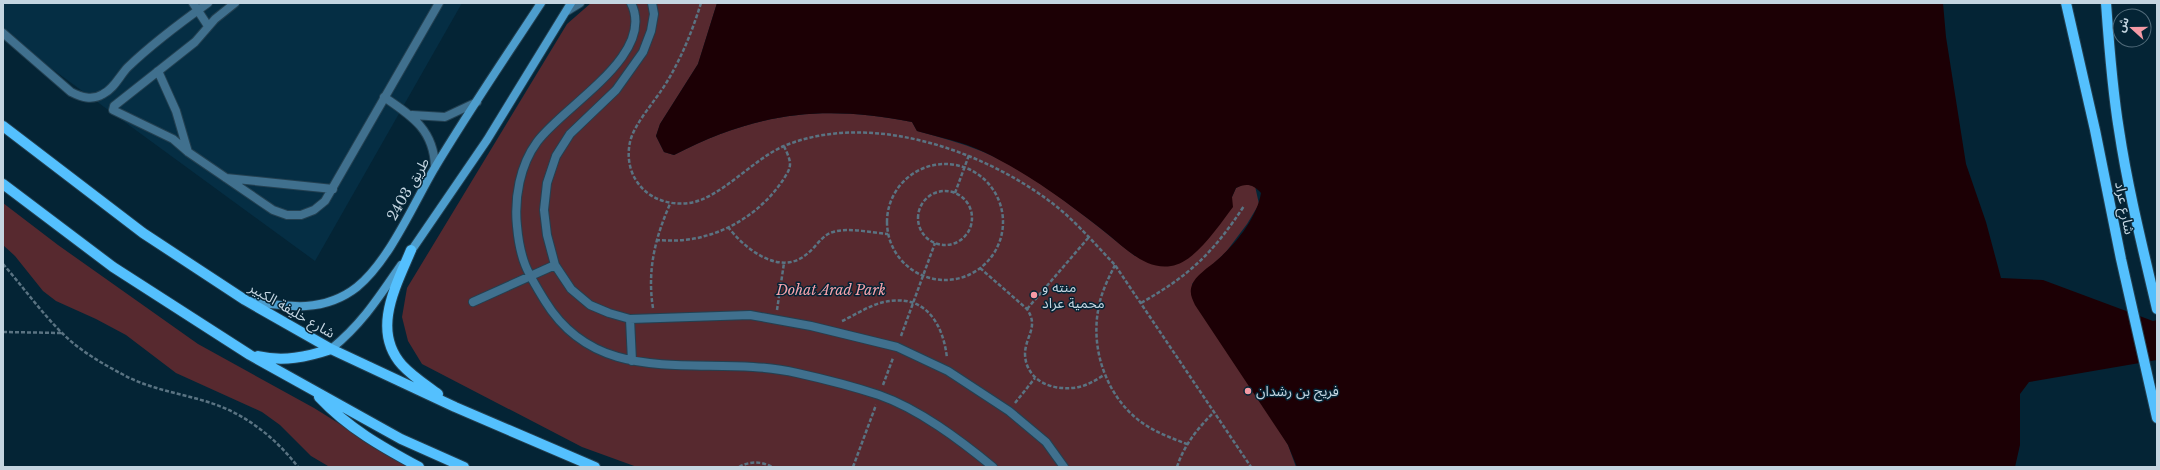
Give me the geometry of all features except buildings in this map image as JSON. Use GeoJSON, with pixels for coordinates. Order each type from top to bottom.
{"type":"FeatureCollection","features":[{"type":"Feature","properties":{"kind":"main road","name":"طريق 2403"},"geometry":{"type":"LineString","coordinates":[[245,300],[305,308],[340,297],[356,287],[383,258],[435,167],[541,3]]}},
{"type":"Feature","properties":{"kind":"main road"},"geometry":{"type":"LineString","coordinates":[[250,355],[266,358],[299,358],[330,349],[349,334],[367,315],[487,140],[571,3]]}},
{"type":"Feature","properties":{"kind":"main road","name":"شارع عراد"},"geometry":{"type":"LineString","coordinates":[[2066,3],[2096,130],[2121,259],[2157,418]]}},
{"type":"Feature","properties":{"kind":"main road","name":"شارع عراد"},"geometry":{"type":"LineString","coordinates":[[2106,3],[2110,57],[2119,130],[2144,256],[2157,309]]}},
{"type":"Feature","properties":{"kind":"main road","name":"شارع خليفة الكبير"},"geometry":{"type":"LineString","coordinates":[[3,126],[143,233],[245,300],[330,349],[455,407],[595,467]]}},
{"type":"Feature","properties":{"kind":"main road"},"geometry":{"type":"LineString","coordinates":[[3,184],[113,267],[250,355],[400,439],[464,467]]}},
{"type":"Feature","properties":{"kind":"main road"},"geometry":{"type":"LineString","coordinates":[[411,250],[390,301],[386,325],[390,348],[402,365],[455,407]]}},
{"type":"Feature","properties":{"kind":"main road"},"geometry":{"type":"LineString","coordinates":[[312,389],[340,418],[356,431],[419,467]]}},
{"type":"Feature","properties":{"kind":"lane"},"geometry":{"type":"LineString","coordinates":[[3,33],[71,92],[82,97],[93,98],[104,94],[126,68],[196,6],[208,3]]}},
{"type":"Feature","properties":{"kind":"lane"},"geometry":{"type":"LineString","coordinates":[[235,3],[208,26],[195,42],[114,106],[113,110],[154,128],[173,139],[188,152],[273,210],[287,215],[301,215],[314,210],[325,201],[439,3]]}},
{"type":"Feature","properties":{"kind":"lane"},"geometry":{"type":"LineString","coordinates":[[567,11],[580,3]]}},
{"type":"Feature","properties":{"kind":"lane"},"geometry":{"type":"LineString","coordinates":[[632,3],[636,16],[635,30],[629,45],[619,61],[602,81],[551,124],[536,143],[523,169],[516,195],[516,222],[520,253],[529,276],[550,310],[573,336],[602,352],[632,361],[658,364],[738,365],[788,371],[879,395],[924,418],[970,448],[993,467]]}},
{"type":"Feature","properties":{"kind":"lane"},"geometry":{"type":"LineString","coordinates":[[652,3],[653,20],[643,52],[616,90],[570,134],[556,156],[547,183],[544,210],[547,235],[555,265],[572,289],[590,304],[609,313],[630,319],[750,315],[826,329],[897,346],[948,371],[1009,411],[1046,442],[1064,467]]}},
{"type":"Feature","properties":{"kind":"lane"},"geometry":{"type":"LineString","coordinates":[[196,6],[208,26]]}},
{"type":"Feature","properties":{"kind":"lane"},"geometry":{"type":"LineString","coordinates":[[158,71],[176,111],[188,152]]}},
{"type":"Feature","properties":{"kind":"lane"},"geometry":{"type":"LineString","coordinates":[[384,97],[412,115],[428,135],[432,145],[435,167]]}},
{"type":"Feature","properties":{"kind":"lane"},"geometry":{"type":"LineString","coordinates":[[412,115],[445,117],[477,102]]}},
{"type":"Feature","properties":{"kind":"lane"},"geometry":{"type":"LineString","coordinates":[[226,178],[333,189]]}},
{"type":"Feature","properties":{"kind":"lane"},"geometry":{"type":"LineString","coordinates":[[473,302],[555,265]]}},
{"type":"Feature","properties":{"kind":"lane"},"geometry":{"type":"LineString","coordinates":[[630,319],[632,361]]}},
{"type":"Feature","properties":{"kind":"path"},"geometry":{"type":"LineString","coordinates":[[701,3],[692,30],[677,63],[630,141],[629,162],[636,181],[650,196],[670,204],[690,203],[710,196],[763,157],[784,146],[809,138],[835,134],[872,134],[912,139],[969,155],[1010,175],[1049,201],[1089,237],[1115,265],[1251,467]]}},
{"type":"Feature","properties":{"kind":"path"},"geometry":{"type":"LineString","coordinates":[[656,240],[681,241],[705,236],[728,227],[754,212],[775,191],[788,171],[790,163],[784,146]]}},
{"type":"Feature","properties":{"kind":"path"},"geometry":{"type":"LineString","coordinates":[[955,193],[969,155]]}},
{"type":"Feature","properties":{"kind":"path"},"geometry":{"type":"LineString","coordinates":[[943,163],[965,167],[975,172],[992,187],[1002,207],[1003,230],[1000,241],[996,251],[980,268],[970,274],[953,279],[935,279],[923,276],[904,264],[897,255],[888,234],[887,217],[891,201],[896,191],[907,178],[921,169],[943,163]]}},
{"type":"Feature","properties":{"kind":"path"},"geometry":{"type":"LineString","coordinates":[[948,191],[955,193],[961,196],[970,207],[972,221],[970,228],[966,234],[956,242],[949,244],[935,243],[929,240],[920,229],[918,222],[920,208],[923,202],[934,193],[948,191]]}},
{"type":"Feature","properties":{"kind":"path"},"geometry":{"type":"LineString","coordinates":[[655,318],[651,294],[650,271],[656,240],[670,204]]}},
{"type":"Feature","properties":{"kind":"path"},"geometry":{"type":"LineString","coordinates":[[1141,303],[1172,285],[1200,262],[1224,236],[1244,206]]}},
{"type":"Feature","properties":{"kind":"path"},"geometry":{"type":"LineString","coordinates":[[728,227],[739,241],[752,252],[768,259],[784,263],[796,261],[807,254],[823,237],[834,232],[845,231],[888,234]]}},
{"type":"Feature","properties":{"kind":"path"},"geometry":{"type":"LineString","coordinates":[[1027,309],[1089,237]]}},
{"type":"Feature","properties":{"kind":"path"},"geometry":{"type":"LineString","coordinates":[[776,320],[784,263]]}},
{"type":"Feature","properties":{"kind":"path"},"geometry":{"type":"LineString","coordinates":[[3,264],[62,333],[104,364],[135,381],[210,403],[247,420],[278,444],[298,467]]}},
{"type":"Feature","properties":{"kind":"path"},"geometry":{"type":"LineString","coordinates":[[1115,265],[1107,281],[1098,310],[1096,342],[1104,375],[1118,399],[1140,422],[1167,437],[1187,444]]}},
{"type":"Feature","properties":{"kind":"path"},"geometry":{"type":"LineString","coordinates":[[980,268],[1027,309],[1033,323],[1025,352],[1026,361],[1035,378],[1044,385],[1054,388],[1066,388],[1079,387],[1104,375]]}},
{"type":"Feature","properties":{"kind":"path"},"geometry":{"type":"LineString","coordinates":[[826,329],[882,302],[898,300],[913,303],[925,309],[934,318],[941,330],[945,343],[948,371]]}},
{"type":"Feature","properties":{"kind":"path"},"geometry":{"type":"LineString","coordinates":[[3,332],[62,333]]}},
{"type":"Feature","properties":{"kind":"path"},"geometry":{"type":"LineString","coordinates":[[1009,411],[1035,378]]}},
{"type":"Feature","properties":{"kind":"path"},"geometry":{"type":"LineString","coordinates":[[1177,467],[1187,444],[1214,412]]}},
{"type":"Feature","properties":{"kind":"path"},"geometry":{"type":"LineString","coordinates":[[739,467],[746,463],[763,462],[772,467]]}},
{"type":"Feature","properties":{"kind":"shaded area"},"geometry":{"type":"Polygon","coordinates":[[[3,3],[462,3],[315,261],[3,33],[3,3]]]}},
{"type":"Feature","properties":{"kind":"shaded area"},"geometry":{"type":"Polygon","coordinates":[[[717,3],[1943,3],[1946,37],[1966,164],[1986,222],[2001,278],[2043,280],[2153,321],[2157,320],[2157,360],[2029,382],[2020,394],[2020,445],[2015,467],[1297,467],[1288,445],[1195,305],[1191,293],[1192,285],[1196,278],[1223,255],[1238,239],[1250,221],[1259,202],[1261,193],[1258,190],[1249,185],[1243,185],[1236,188],[1232,197],[1233,207],[1206,242],[1189,258],[1180,263],[1171,266],[1162,266],[1146,262],[1130,253],[1095,224],[1017,170],[976,148],[917,131],[912,122],[848,114],[819,113],[790,116],[761,121],[733,130],[674,155],[664,152],[656,136],[660,124],[698,64],[717,3]]]}},
{"type":"Feature","properties":{"kind":"green space","name":"Dohat Arad Park"},"geometry":{"type":"Polygon","coordinates":[[[591,3],[717,3],[698,64],[660,124],[656,136],[664,152],[674,155],[733,130],[761,121],[790,116],[819,113],[848,114],[912,122],[917,131],[981,151],[1021,171],[1061,198],[1135,256],[1232,197],[1236,188],[1244,184],[1255,186],[1259,204],[1247,224],[1226,252],[1192,284],[1288,445],[1296,467],[637,467],[582,447],[422,364],[408,341],[402,317],[407,288],[567,24],[591,3]]]}},
{"type":"Feature","properties":{"kind":"green space"},"geometry":{"type":"Polygon","coordinates":[[[3,203],[58,245],[198,344],[314,408],[409,467],[328,466],[311,456],[280,425],[262,412],[176,373],[126,335],[96,319],[56,301],[43,291],[15,256],[3,245],[3,203]]]}},
{"type":"Feature","properties":{"kind":"place","name":"منته و محمية عراد"},"geometry":{"type":"Point","coordinates":[1034,295]}},
{"type":"Feature","properties":{"kind":"place","name":"فريج بن رشدان"},"geometry":{"type":"Point","coordinates":[1248,391]}}]}
